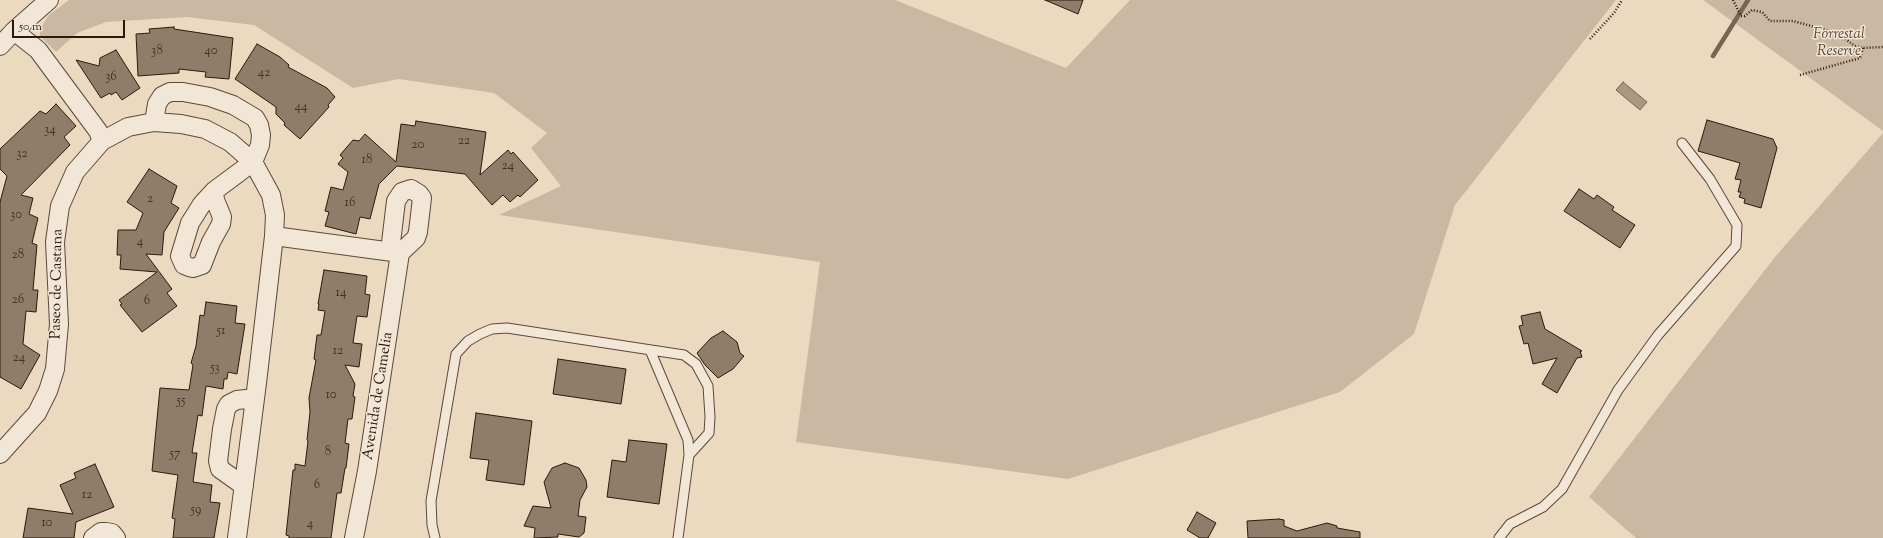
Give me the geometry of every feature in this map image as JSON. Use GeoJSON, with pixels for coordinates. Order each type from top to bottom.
{"type":"FeatureCollection","features":[{"type":"Feature","properties":{"kind":"street"},"geometry":{"type":"LineString","coordinates":[[0,46],[14,30],[49,0]]}},
{"type":"Feature","properties":{"kind":"street"},"geometry":{"type":"LineString","coordinates":[[14,30],[38,50],[93,125],[102,141]]}},
{"type":"Feature","properties":{"kind":"street"},"geometry":{"type":"LineString","coordinates":[[154,122],[157,104],[162,96],[170,92],[183,92],[210,97],[233,105],[254,118],[260,125],[261,135],[260,145],[253,162],[214,190]]}},
{"type":"Feature","properties":{"kind":"street","name":"Paseo de Castana"},"geometry":{"type":"LineString","coordinates":[[0,454],[37,413],[48,391],[55,369],[59,324],[55,242],[60,206],[75,172],[102,141],[128,128],[154,122],[181,124],[205,129],[230,142],[253,162],[271,195],[275,215],[274,236],[255,398],[237,538]]}},
{"type":"Feature","properties":{"kind":"street","name":"Avenida de Camelia"},"geometry":{"type":"LineString","coordinates":[[274,236],[395,252],[367,471],[354,538]]}},
{"type":"Feature","properties":{"kind":"street"},"geometry":{"type":"LineString","coordinates":[[244,486],[220,469],[218,461],[222,429],[226,409],[229,404],[237,400],[255,398]]}},
{"type":"Feature","properties":{"kind":"street"},"geometry":{"type":"LineString","coordinates":[[93,538],[101,532],[106,532],[112,533],[116,538]]}},
{"type":"Feature","properties":{"kind":"lane"},"geometry":{"type":"LineString","coordinates":[[1499,538],[1510,524],[1543,507],[1562,489],[1618,390],[1658,335],[1736,246],[1737,224],[1710,179],[1682,143]]}},
{"type":"Feature","properties":{"kind":"lane"},"geometry":{"type":"LineString","coordinates":[[435,538],[432,526],[431,501],[456,354],[468,341],[492,329],[507,328],[684,355],[696,364],[708,386],[710,417],[709,433],[690,455]]}},
{"type":"Feature","properties":{"kind":"lane"},"geometry":{"type":"LineString","coordinates":[[650,350],[688,440],[690,455],[678,538]]}},
{"type":"Feature","properties":{"kind":"path"},"geometry":{"type":"LineString","coordinates":[[1590,39],[1614,13],[1622,0]]}},
{"type":"Feature","properties":{"kind":"path"},"geometry":{"type":"LineString","coordinates":[[1733,0],[1741,16],[1745,16],[1752,10],[1762,12],[1770,21],[1793,21],[1837,33],[1855,46],[1863,48],[1883,46]]}},
{"type":"Feature","properties":{"kind":"path"},"geometry":{"type":"LineString","coordinates":[[1800,75],[1860,58],[1863,48]]}},
{"type":"Feature","properties":{"kind":"green space"},"geometry":{"type":"Polygon","coordinates":[[[69,0],[895,0],[1066,68],[1130,0],[1616,0],[1455,205],[1414,334],[1340,392],[1068,479],[796,442],[820,262],[499,215],[561,186],[531,148],[547,133],[494,93],[399,79],[353,88],[254,25],[187,17],[106,22],[77,33],[56,52],[40,36],[40,29],[49,15],[69,0]]]}},
{"type":"Feature","properties":{"kind":"green space","name":"Forrestal Reserve"},"geometry":{"type":"Polygon","coordinates":[[[1703,0],[1883,0],[1883,131],[1703,0]]]}},
{"type":"Feature","properties":{"kind":"green space"},"geometry":{"type":"Polygon","coordinates":[[[1883,133],[1883,538],[1636,538],[1589,497],[1775,257],[1883,133]]]}},
{"type":"Feature","properties":{"kind":"shaded area"},"geometry":{"type":"Polygon","coordinates":[[[1623,82],[1647,102],[1640,110],[1616,90],[1623,82]]]}},
{"type":"Feature","properties":{"kind":"building"},"geometry":{"type":"Polygon","coordinates":[[[1045,0],[1083,0],[1078,14],[1045,0]]]}},
{"type":"Feature","properties":{"kind":"building"},"geometry":{"type":"Polygon","coordinates":[[[174,27],[174,29],[233,38],[229,79],[205,77],[206,72],[179,69],[179,73],[138,76],[136,34],[150,33],[149,29],[174,27]]]}},
{"type":"Feature","properties":{"kind":"building"},"geometry":{"type":"Polygon","coordinates":[[[257,44],[280,57],[289,65],[288,67],[327,88],[335,97],[328,105],[329,107],[300,139],[284,125],[285,123],[276,114],[276,107],[235,79],[257,44]]]}},
{"type":"Feature","properties":{"kind":"building"},"geometry":{"type":"Polygon","coordinates":[[[116,50],[140,88],[122,100],[116,92],[111,95],[110,93],[101,98],[76,60],[99,66],[100,58],[116,50]]]}},
{"type":"Feature","properties":{"kind":"building"},"geometry":{"type":"Polygon","coordinates":[[[56,104],[76,126],[64,137],[70,145],[21,195],[33,198],[29,214],[38,218],[32,243],[37,245],[33,290],[38,290],[36,312],[26,311],[23,344],[40,355],[21,389],[0,377],[0,202],[7,176],[0,169],[0,149],[40,111],[46,114],[56,104]]]}},
{"type":"Feature","properties":{"kind":"building"},"geometry":{"type":"Polygon","coordinates":[[[1707,120],[1773,139],[1777,148],[1761,208],[1744,203],[1745,199],[1739,197],[1741,192],[1738,192],[1741,180],[1735,179],[1740,163],[1698,151],[1707,120]]]}},
{"type":"Feature","properties":{"kind":"building"},"geometry":{"type":"Polygon","coordinates":[[[416,121],[486,132],[480,175],[508,150],[511,154],[513,152],[538,180],[520,197],[518,195],[510,202],[503,195],[492,205],[465,174],[397,166],[379,184],[370,219],[360,217],[356,234],[325,226],[329,212],[325,211],[331,187],[343,190],[348,172],[338,164],[343,158],[340,155],[353,140],[359,141],[365,134],[396,162],[401,124],[415,126],[416,121]]]}},
{"type":"Feature","properties":{"kind":"building"},"geometry":{"type":"Polygon","coordinates":[[[149,169],[177,186],[171,203],[179,208],[164,232],[162,255],[146,254],[172,289],[167,293],[177,306],[142,332],[120,305],[122,304],[119,300],[157,272],[120,269],[121,255],[117,255],[118,230],[136,230],[143,213],[127,202],[149,169]]]}},
{"type":"Feature","properties":{"kind":"building"},"geometry":{"type":"Polygon","coordinates":[[[1579,189],[1594,199],[1597,195],[1614,207],[1612,210],[1635,225],[1620,248],[1564,211],[1579,189]]]}},
{"type":"Feature","properties":{"kind":"building"},"geometry":{"type":"Polygon","coordinates":[[[324,270],[367,276],[365,294],[370,295],[367,317],[357,316],[353,343],[362,344],[359,367],[345,365],[355,384],[353,396],[355,397],[352,419],[348,419],[345,443],[349,444],[346,468],[341,493],[337,493],[331,538],[289,538],[289,536],[286,535],[293,470],[295,470],[295,464],[305,466],[310,412],[309,398],[316,360],[314,359],[317,335],[321,335],[325,311],[318,310],[324,270]]]}},
{"type":"Feature","properties":{"kind":"building"},"geometry":{"type":"Polygon","coordinates":[[[206,302],[237,306],[235,323],[245,324],[237,374],[228,372],[227,379],[224,379],[223,389],[206,386],[202,416],[198,415],[192,453],[197,453],[193,482],[212,485],[210,502],[220,503],[214,538],[173,538],[175,519],[172,518],[178,475],[152,471],[160,388],[189,390],[193,365],[191,363],[196,346],[200,315],[204,316],[206,302]]]}},
{"type":"Feature","properties":{"kind":"building"},"geometry":{"type":"Polygon","coordinates":[[[1540,312],[1545,329],[1582,351],[1580,351],[1582,357],[1577,358],[1557,393],[1542,384],[1557,358],[1533,364],[1528,343],[1524,344],[1519,326],[1523,325],[1521,316],[1540,312]]]}},
{"type":"Feature","properties":{"kind":"building"},"geometry":{"type":"Polygon","coordinates":[[[723,331],[737,342],[740,353],[744,356],[733,369],[718,378],[705,365],[697,353],[711,338],[723,331]]]}},
{"type":"Feature","properties":{"kind":"building"},"geometry":{"type":"Polygon","coordinates":[[[558,359],[626,369],[621,404],[553,394],[558,359]]]}},
{"type":"Feature","properties":{"kind":"building"},"geometry":{"type":"Polygon","coordinates":[[[476,413],[532,421],[524,485],[486,480],[489,460],[470,458],[476,413]]]}},
{"type":"Feature","properties":{"kind":"building"},"geometry":{"type":"Polygon","coordinates":[[[629,440],[667,444],[659,504],[607,497],[612,460],[626,462],[629,440]]]}},
{"type":"Feature","properties":{"kind":"building"},"geometry":{"type":"Polygon","coordinates":[[[565,463],[579,468],[586,480],[587,487],[580,500],[578,516],[586,517],[584,533],[579,537],[558,534],[558,537],[534,538],[535,528],[524,526],[533,506],[551,508],[544,482],[552,468],[565,463]]]}},
{"type":"Feature","properties":{"kind":"building"},"geometry":{"type":"Polygon","coordinates":[[[95,464],[114,507],[76,522],[74,538],[23,538],[28,508],[73,514],[60,485],[76,478],[74,473],[95,464]]]}},
{"type":"Feature","properties":{"kind":"building"},"geometry":{"type":"Polygon","coordinates":[[[1197,512],[1216,523],[1208,538],[1200,538],[1187,530],[1197,512]]]}},
{"type":"Feature","properties":{"kind":"building"},"geometry":{"type":"Polygon","coordinates":[[[1284,520],[1284,526],[1297,531],[1327,523],[1337,526],[1337,528],[1360,532],[1360,538],[1248,538],[1247,521],[1284,520]]]}},
{"type":"Feature","properties":{"kind":"waterway"},"geometry":{"type":"LineString","coordinates":[[1713,56],[1748,0]]}}]}
